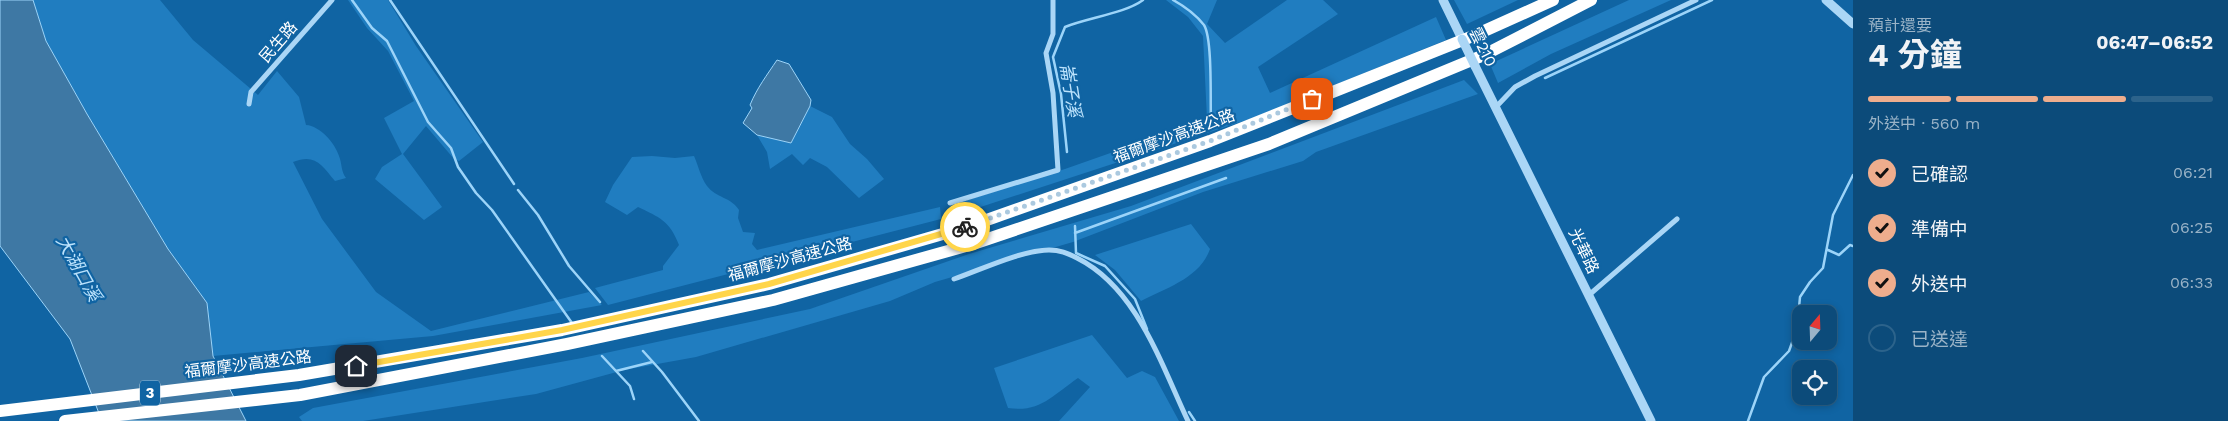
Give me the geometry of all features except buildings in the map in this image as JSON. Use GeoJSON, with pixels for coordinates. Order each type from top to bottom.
{"type":"FeatureCollection","features":[{"type":"Feature","properties":{"kind":"highway","name":"福爾摩沙高速公路"},"geometry":{"type":"LineString","coordinates":[[0,411],[299,375],[562,330],[769,284],[967,226],[1210,141],[1473,36],[1553,0]]}},
{"type":"Feature","properties":{"kind":"highway","name":"福爾摩沙高速公路"},"geometry":{"type":"LineString","coordinates":[[65,421],[300,395],[567,344],[764,302],[973,244],[1269,144],[1484,55],[1591,0]]}},
{"type":"Feature","properties":{"kind":"street","name":"民生路"},"geometry":{"type":"LineString","coordinates":[[249,104],[252,92],[332,0]]}},
{"type":"Feature","properties":{"kind":"street"},"geometry":{"type":"LineString","coordinates":[[950,202],[1058,170],[1053,93],[1046,53],[1053,34],[1053,0]]}},
{"type":"Feature","properties":{"kind":"street","name":"雲210"},"geometry":{"type":"LineString","coordinates":[[1443,0],[1489,94]]}},
{"type":"Feature","properties":{"kind":"street"},"geometry":{"type":"LineString","coordinates":[[1496,107],[1515,87],[1535,76],[1696,0]]}},
{"type":"Feature","properties":{"kind":"street"},"geometry":{"type":"LineString","coordinates":[[1826,0],[1853,24]]}},
{"type":"Feature","properties":{"kind":"street","name":"光華路"},"geometry":{"type":"LineString","coordinates":[[1489,94],[1652,421]]}},
{"type":"Feature","properties":{"kind":"street"},"geometry":{"type":"LineString","coordinates":[[1589,296],[1677,219]]}},
{"type":"Feature","properties":{"kind":"street"},"geometry":{"type":"LineString","coordinates":[[954,279],[1028,253],[1046,250],[1062,250],[1095,267],[1114,284],[1136,314],[1188,421]]}},
{"type":"Feature","properties":{"kind":"shaded area"},"geometry":{"type":"Polygon","coordinates":[[[33,0],[160,0],[193,40],[258,95],[277,71],[299,97],[306,125],[322,132],[334,146],[346,178],[335,181],[322,166],[313,160],[307,159],[293,162],[322,219],[376,292],[431,331],[589,292],[602,305],[433,336],[213,356],[207,303],[168,249],[87,114],[46,41],[33,0]]]}},
{"type":"Feature","properties":{"kind":"shaded area"},"geometry":{"type":"Polygon","coordinates":[[[348,0],[388,0],[416,46],[483,142],[459,161],[454,159],[426,126],[403,154],[442,207],[424,220],[375,179],[382,167],[402,154],[384,118],[414,101],[388,51],[367,28],[348,0]]]}},
{"type":"Feature","properties":{"kind":"shaded area"},"geometry":{"type":"Polygon","coordinates":[[[1166,0],[1217,0],[1207,24],[1225,43],[1287,0],[1323,0],[1338,14],[1258,67],[1270,93],[1436,17],[1446,40],[1253,118],[956,215],[955,204],[1065,169],[1207,119],[1203,36],[1188,17],[1166,0]]]}},
{"type":"Feature","properties":{"kind":"shaded area"},"geometry":{"type":"Polygon","coordinates":[[[1454,0],[1518,0],[1467,24],[1454,0]]]}},
{"type":"Feature","properties":{"kind":"shaded area"},"geometry":{"type":"Polygon","coordinates":[[[1629,0],[1671,0],[1551,54],[1498,83],[1490,64],[1629,0]]]}},
{"type":"Feature","properties":{"kind":"shaded area"},"geometry":{"type":"Polygon","coordinates":[[[1464,80],[1478,94],[1316,152],[1303,161],[1203,192],[1073,242],[935,282],[890,301],[696,357],[624,370],[536,394],[363,421],[302,421],[299,417],[313,408],[582,358],[810,309],[969,254],[1131,206],[1464,80]]]}},
{"type":"Feature","properties":{"kind":"shaded area"},"geometry":{"type":"Polygon","coordinates":[[[810,106],[832,117],[850,144],[867,159],[884,179],[859,198],[827,167],[810,158],[803,165],[792,154],[770,169],[767,152],[757,135],[791,143],[810,106]]]}},
{"type":"Feature","properties":{"kind":"shaded area"},"geometry":{"type":"Polygon","coordinates":[[[694,156],[707,186],[715,193],[732,202],[739,210],[738,218],[743,232],[755,233],[752,244],[757,250],[940,207],[941,219],[608,305],[595,288],[663,270],[663,266],[679,245],[672,230],[658,217],[638,207],[627,215],[605,202],[613,185],[632,157],[675,158],[694,156]]]}},
{"type":"Feature","properties":{"kind":"shaded area"},"geometry":{"type":"Polygon","coordinates":[[[1191,224],[1210,249],[1205,259],[1199,268],[1181,281],[1141,301],[1115,270],[1095,255],[1191,224]]]}},
{"type":"Feature","properties":{"kind":"shaded area"},"geometry":{"type":"Polygon","coordinates":[[[1092,335],[1127,378],[1142,371],[1155,377],[1179,421],[1059,421],[1090,387],[1078,378],[1038,405],[1019,409],[1008,408],[994,368],[1092,335]]]}},
{"type":"Feature","properties":{"kind":"water","name":"大湖口溪"},"geometry":{"type":"Polygon","coordinates":[[[0,0],[33,0],[46,41],[87,114],[168,249],[207,303],[213,356],[246,421],[102,421],[70,339],[0,246],[0,0]]]}},
{"type":"Feature","properties":{"kind":"water"},"geometry":{"type":"Polygon","coordinates":[[[777,60],[789,64],[811,100],[810,106],[791,143],[757,135],[743,123],[752,108],[750,105],[756,93],[777,60]]]}},
{"type":"Feature","properties":{"kind":"waterway"},"geometry":{"type":"LineString","coordinates":[[352,0],[372,28],[387,41],[428,122],[451,148],[458,167],[476,193],[492,210],[572,323]]}},
{"type":"Feature","properties":{"kind":"waterway"},"geometry":{"type":"LineString","coordinates":[[390,0],[514,184]]}},
{"type":"Feature","properties":{"kind":"waterway","name":"崙子溪"},"geometry":{"type":"LineString","coordinates":[[1067,152],[1061,94],[1053,57],[1065,27],[1117,12],[1136,5],[1143,0]]}},
{"type":"Feature","properties":{"kind":"waterway","name":"崙子溪"},"geometry":{"type":"LineString","coordinates":[[1173,0],[1197,18],[1204,25],[1207,33],[1210,58],[1211,127]]}},
{"type":"Feature","properties":{"kind":"waterway"},"geometry":{"type":"LineString","coordinates":[[1545,78],[1712,0]]}},
{"type":"Feature","properties":{"kind":"waterway"},"geometry":{"type":"LineString","coordinates":[[1748,421],[1764,377],[1789,351],[1797,329],[1800,297],[1823,268],[1833,215],[1853,175]]}},
{"type":"Feature","properties":{"kind":"waterway","name":"崙子溪"},"geometry":{"type":"LineString","coordinates":[[1075,233],[1226,178]]}},
{"type":"Feature","properties":{"kind":"waterway"},"geometry":{"type":"LineString","coordinates":[[518,190],[538,215],[569,266],[600,302]]}},
{"type":"Feature","properties":{"kind":"waterway"},"geometry":{"type":"LineString","coordinates":[[1075,226],[1076,253],[1105,266],[1135,299],[1147,329]]}},
{"type":"Feature","properties":{"kind":"waterway"},"geometry":{"type":"LineString","coordinates":[[1828,250],[1839,255],[1850,245],[1853,246]]}},
{"type":"Feature","properties":{"kind":"waterway"},"geometry":{"type":"LineString","coordinates":[[643,351],[662,372],[699,421]]}},
{"type":"Feature","properties":{"kind":"waterway"},"geometry":{"type":"LineString","coordinates":[[602,356],[630,386],[634,399]]}},
{"type":"Feature","properties":{"kind":"waterway"},"geometry":{"type":"LineString","coordinates":[[616,371],[652,362]]}},
{"type":"Feature","properties":{"kind":"waterway"},"geometry":{"type":"LineString","coordinates":[[1189,412],[1195,421]]}},
{"type":"Feature","properties":{"kind":"way so far"},"geometry":{"type":"LineString","coordinates":[[965,227],[1210,141],[1312,99]]}},
{"type":"Feature","properties":{"kind":"route"},"geometry":{"type":"LineString","coordinates":[[356,366],[562,330],[769,284],[965,227]]}}]}
